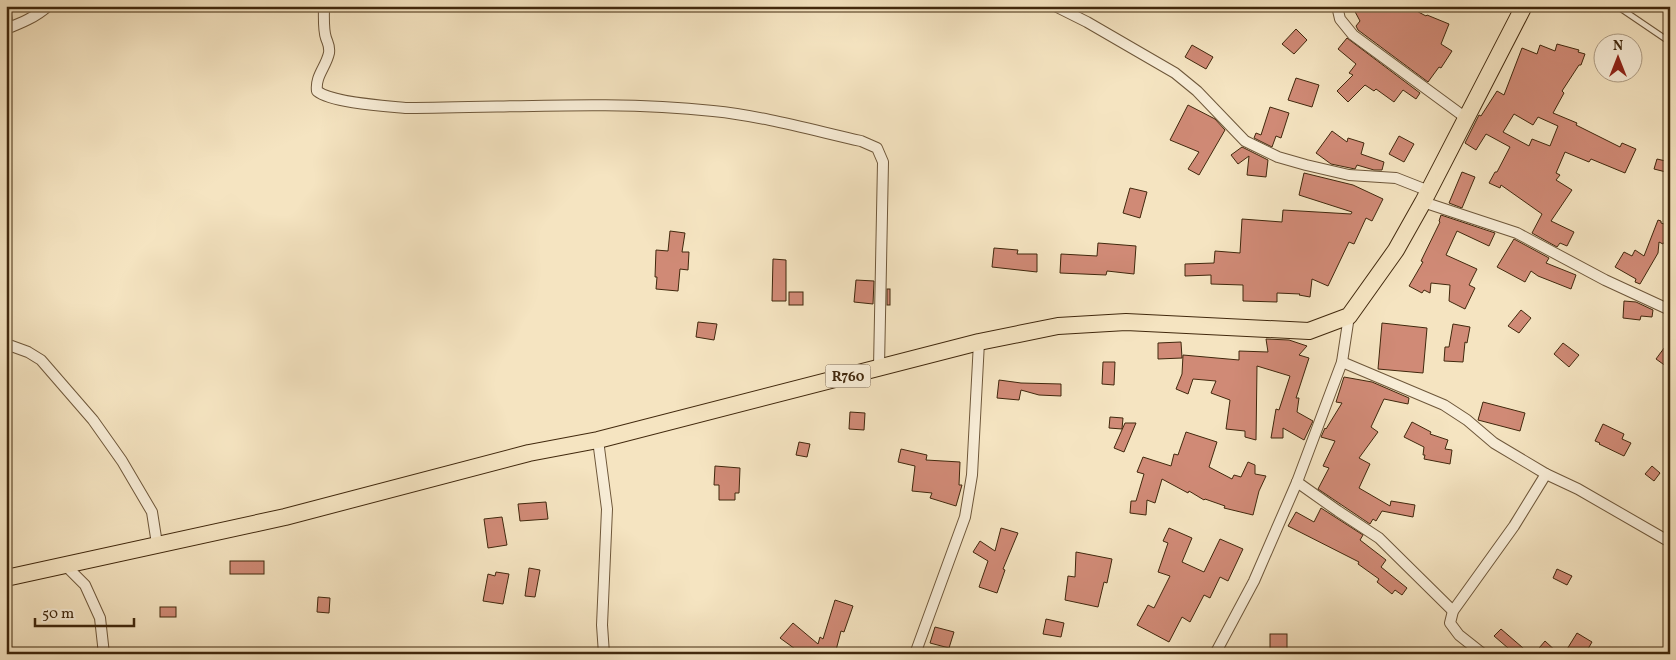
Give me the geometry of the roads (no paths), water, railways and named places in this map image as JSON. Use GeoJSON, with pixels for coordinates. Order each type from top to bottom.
{"type":"FeatureCollection","features":[{"type":"Feature","properties":{"kind":"main road"},"geometry":{"type":"LineString","coordinates":[[1350,316],[1396,250],[1426,197],[1524,6]]}},
{"type":"Feature","properties":{"kind":"main road","name":"R760"},"geometry":{"type":"LineString","coordinates":[[6,578],[285,517],[529,453],[598,440],[979,342],[1058,326],[1126,322],[1309,331],[1350,316]]}},
{"type":"Feature","properties":{"kind":"street"},"geometry":{"type":"LineString","coordinates":[[6,28],[36,15],[48,6]]}},
{"type":"Feature","properties":{"kind":"street"},"geometry":{"type":"LineString","coordinates":[[324,6],[326,38],[330,44],[330,51],[316,85],[317,91],[326,96],[407,108],[631,105],[713,111],[750,116],[861,140],[877,148],[882,162],[879,367]]}},
{"type":"Feature","properties":{"kind":"street"},"geometry":{"type":"LineString","coordinates":[[1056,6],[1175,74],[1203,98],[1245,141],[1306,166],[1349,175],[1396,178],[1426,197],[1517,233],[1605,280],[1670,310]]}},
{"type":"Feature","properties":{"kind":"street"},"geometry":{"type":"LineString","coordinates":[[1337,6],[1340,18],[1353,35],[1466,118]]}},
{"type":"Feature","properties":{"kind":"street"},"geometry":{"type":"LineString","coordinates":[[6,15],[8,21],[6,28]]}},
{"type":"Feature","properties":{"kind":"street"},"geometry":{"type":"LineString","coordinates":[[1215,654],[1254,581],[1297,482],[1342,362],[1350,316]]}},
{"type":"Feature","properties":{"kind":"street"},"geometry":{"type":"LineString","coordinates":[[916,654],[965,517],[972,475],[979,342]]}},
{"type":"Feature","properties":{"kind":"street"},"geometry":{"type":"LineString","coordinates":[[6,344],[28,352],[41,360],[93,420],[122,461],[152,512],[157,544]]}},
{"type":"Feature","properties":{"kind":"street"},"geometry":{"type":"LineString","coordinates":[[1342,362],[1444,405],[1467,420],[1494,442],[1546,474],[1578,489],[1670,542]]}},
{"type":"Feature","properties":{"kind":"street"},"geometry":{"type":"LineString","coordinates":[[598,440],[607,509],[602,625],[604,654]]}},
{"type":"Feature","properties":{"kind":"street"},"geometry":{"type":"LineString","coordinates":[[1483,654],[1459,635],[1450,623],[1453,611],[1509,533],[1546,474]]}},
{"type":"Feature","properties":{"kind":"street"},"geometry":{"type":"LineString","coordinates":[[1297,482],[1380,538],[1453,611]]}},
{"type":"Feature","properties":{"kind":"street"},"geometry":{"type":"LineString","coordinates":[[66,566],[85,585],[100,618],[104,654]]}},
{"type":"Feature","properties":{"kind":"lane"},"geometry":{"type":"LineString","coordinates":[[1617,6],[1670,42]]}}]}
